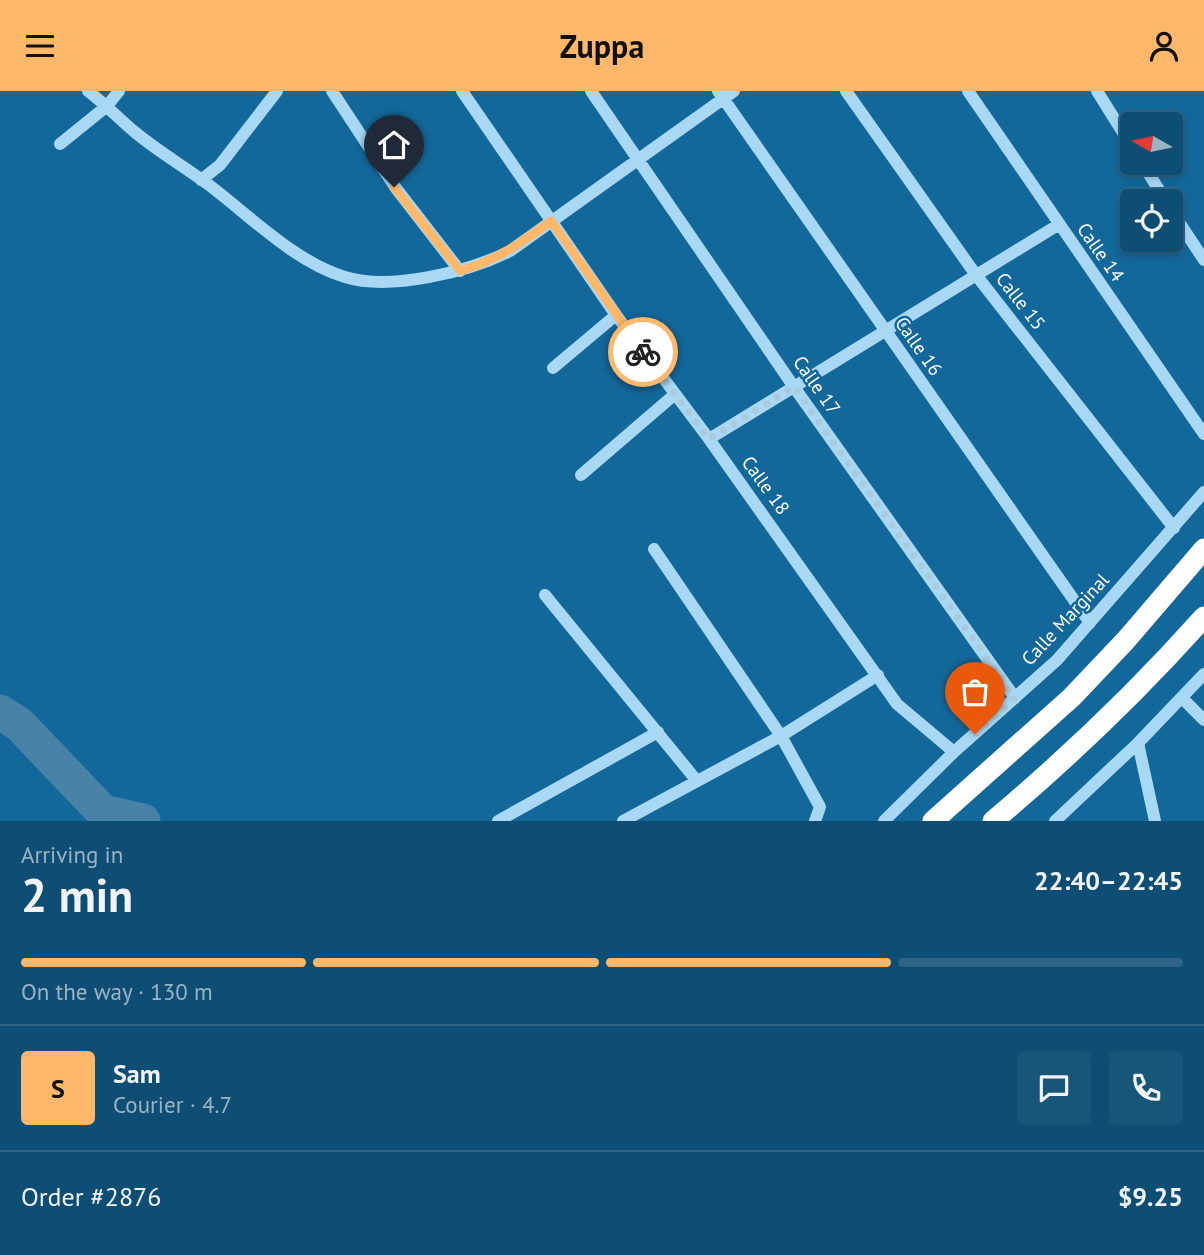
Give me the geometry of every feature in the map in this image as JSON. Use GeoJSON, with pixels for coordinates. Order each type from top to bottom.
{"type":"FeatureCollection","features":[{"type":"Feature","properties":{"kind":"highway"},"geometry":{"type":"LineString","coordinates":[[933,821],[1072,697],[1126,640],[1204,549]]}},
{"type":"Feature","properties":{"kind":"highway"},"geometry":{"type":"LineString","coordinates":[[993,821],[1046,777],[1152,675],[1204,617]]}},
{"type":"Feature","properties":{"kind":"street"},"geometry":{"type":"LineString","coordinates":[[88,91],[136,133],[299,253],[346,278],[379,281],[460,271],[486,263],[510,251],[638,161],[725,94]]}},
{"type":"Feature","properties":{"kind":"street"},"geometry":{"type":"LineString","coordinates":[[60,144],[107,106],[119,91]]}},
{"type":"Feature","properties":{"kind":"street"},"geometry":{"type":"LineString","coordinates":[[201,180],[220,165],[277,91]]}},
{"type":"Feature","properties":{"kind":"street"},"geometry":{"type":"LineString","coordinates":[[332,91],[394,187],[460,271]]}},
{"type":"Feature","properties":{"kind":"street","name":"Calle 18"},"geometry":{"type":"LineString","coordinates":[[462,91],[616,315],[709,439],[897,703],[954,752]]}},
{"type":"Feature","properties":{"kind":"street","name":"Calle 17"},"geometry":{"type":"LineString","coordinates":[[591,91],[794,387],[1015,698]]}},
{"type":"Feature","properties":{"kind":"street","name":"Calle 15"},"geometry":{"type":"LineString","coordinates":[[846,91],[976,275],[1174,528]]}},
{"type":"Feature","properties":{"kind":"street","name":"Calle 14"},"geometry":{"type":"LineString","coordinates":[[968,91],[1204,434]]}},
{"type":"Feature","properties":{"kind":"street"},"geometry":{"type":"LineString","coordinates":[[1097,91],[1120,128]]}},
{"type":"Feature","properties":{"kind":"street","name":"Calle 16"},"geometry":{"type":"LineString","coordinates":[[725,94],[885,331],[1090,624]]}},
{"type":"Feature","properties":{"kind":"street"},"geometry":{"type":"LineString","coordinates":[[709,439],[1058,225]]}},
{"type":"Feature","properties":{"kind":"street"},"geometry":{"type":"LineString","coordinates":[[1183,228],[1204,260]]}},
{"type":"Feature","properties":{"kind":"street"},"geometry":{"type":"LineString","coordinates":[[553,368],[616,315]]}},
{"type":"Feature","properties":{"kind":"street"},"geometry":{"type":"LineString","coordinates":[[581,475],[674,395]]}},
{"type":"Feature","properties":{"kind":"street","name":"Calle Marginal"},"geometry":{"type":"LineString","coordinates":[[884,821],[954,752],[1057,660],[1204,492]]}},
{"type":"Feature","properties":{"kind":"street"},"geometry":{"type":"LineString","coordinates":[[654,549],[781,736],[820,807],[815,821]]}},
{"type":"Feature","properties":{"kind":"street"},"geometry":{"type":"LineString","coordinates":[[545,595],[697,781]]}},
{"type":"Feature","properties":{"kind":"street"},"geometry":{"type":"LineString","coordinates":[[1055,821],[1138,743],[1204,674]]}},
{"type":"Feature","properties":{"kind":"street"},"geometry":{"type":"LineString","coordinates":[[623,821],[781,736],[878,675]]}},
{"type":"Feature","properties":{"kind":"street"},"geometry":{"type":"LineString","coordinates":[[1182,698],[1204,720]]}},
{"type":"Feature","properties":{"kind":"street"},"geometry":{"type":"LineString","coordinates":[[498,821],[658,732]]}},
{"type":"Feature","properties":{"kind":"street"},"geometry":{"type":"LineString","coordinates":[[1138,743],[1155,821]]}},
{"type":"Feature","properties":{"kind":"waterway"},"geometry":{"type":"LineString","coordinates":[[0,712],[19,724],[103,812],[143,821]]}},
{"type":"Feature","properties":{"kind":"way so far"},"geometry":{"type":"LineString","coordinates":[[643,352],[709,439],[794,387],[1015,698],[975,734]]}},
{"type":"Feature","properties":{"kind":"route"},"geometry":{"type":"LineString","coordinates":[[394,187],[460,271],[486,263],[510,251],[551,221],[643,352]]}}]}
